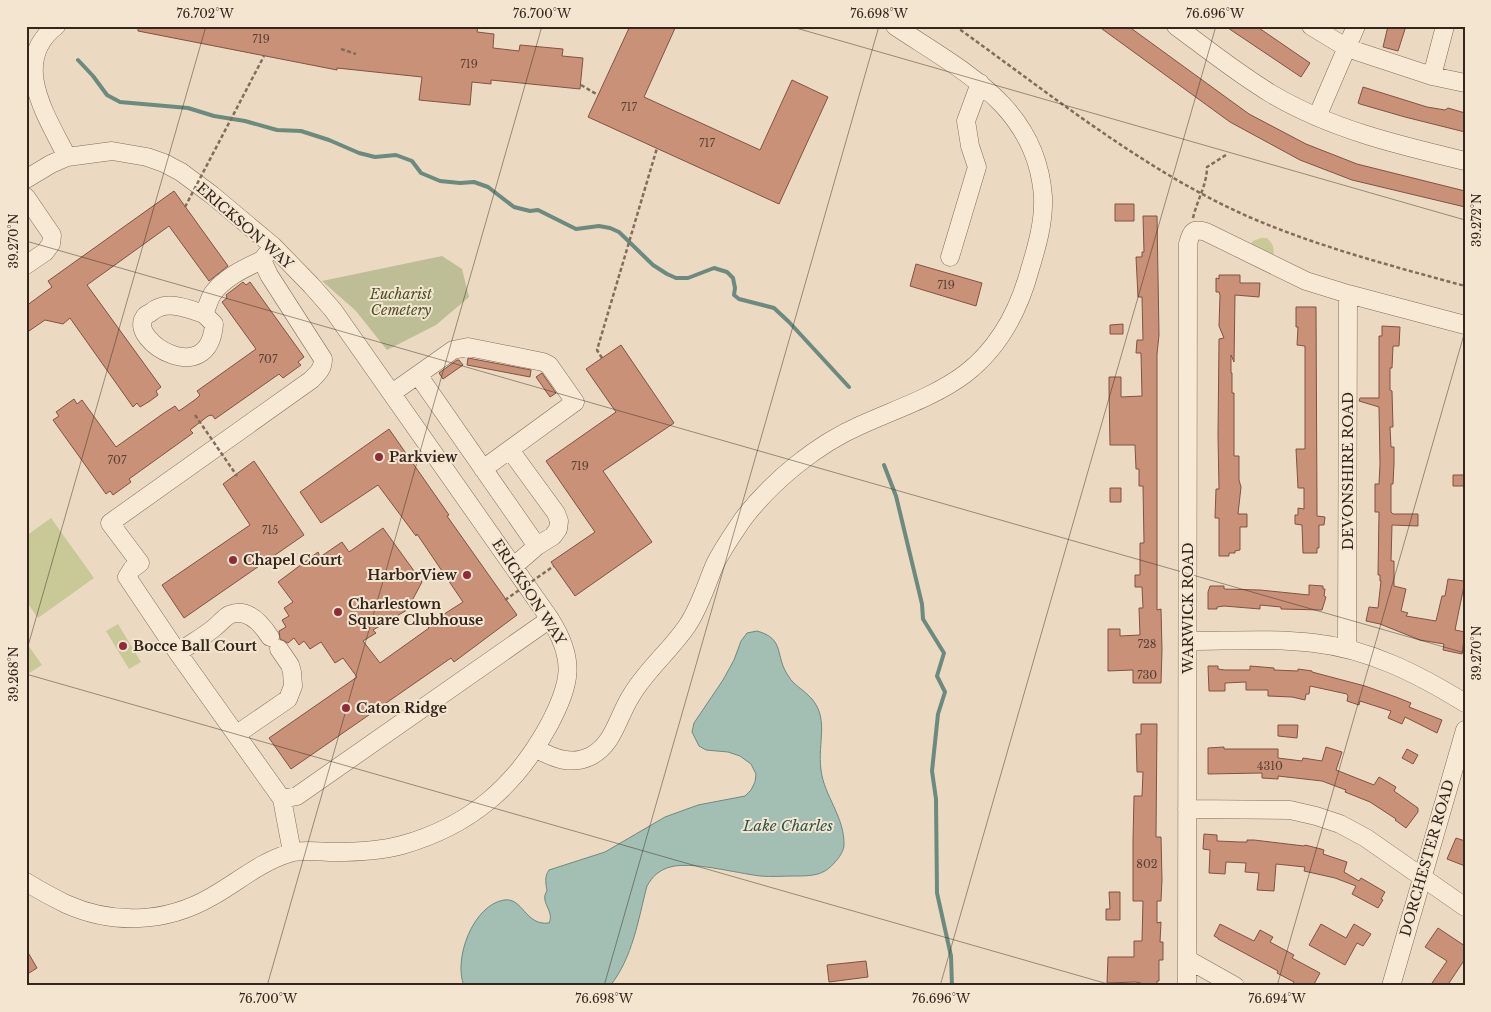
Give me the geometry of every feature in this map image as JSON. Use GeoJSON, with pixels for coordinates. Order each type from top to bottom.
{"type":"FeatureCollection","features":[{"type":"Feature","properties":{"kind":"street"},"geometry":{"type":"LineString","coordinates":[[56,26],[43,39],[38,49],[33,74],[40,102],[67,157]]}},
{"type":"Feature","properties":{"kind":"street"},"geometry":{"type":"LineString","coordinates":[[536,749],[554,758],[578,761],[592,755],[603,746],[613,734],[634,691],[688,625],[730,537],[745,516],[760,500],[793,468],[812,452],[832,439],[925,398],[964,374],[982,360],[1003,333],[1016,310],[1025,290],[1038,242],[1043,198],[1033,151],[1024,133],[1008,110],[980,83],[895,26]]}},
{"type":"Feature","properties":{"kind":"street"},"geometry":{"type":"LineString","coordinates":[[1176,26],[1270,93],[1317,116],[1375,138],[1465,161]]}},
{"type":"Feature","properties":{"kind":"street"},"geometry":{"type":"LineString","coordinates":[[1311,26],[1347,48],[1432,76],[1465,83]]}},
{"type":"Feature","properties":{"kind":"street"},"geometry":{"type":"LineString","coordinates":[[1317,116],[1356,26]]}},
{"type":"Feature","properties":{"kind":"street"},"geometry":{"type":"LineString","coordinates":[[1432,76],[1445,26]]}},
{"type":"Feature","properties":{"kind":"street"},"geometry":{"type":"LineString","coordinates":[[950,257],[977,168],[970,146],[966,121],[980,83]]}},
{"type":"Feature","properties":{"kind":"street","name":"ERICKSON WAY"},"geometry":{"type":"LineString","coordinates":[[26,180],[51,164],[67,157],[112,151],[147,157],[181,172],[212,195],[273,246],[333,310],[550,619],[565,647],[568,661],[567,674],[557,710],[536,749],[519,771],[500,793],[457,823],[429,836],[378,850],[292,852],[254,868],[210,898],[163,917],[134,919],[110,917],[90,912],[67,904],[26,882]]}},
{"type":"Feature","properties":{"kind":"street"},"geometry":{"type":"LineString","coordinates":[[26,197],[52,235],[51,244],[45,252],[26,265]]}},
{"type":"Feature","properties":{"kind":"street"},"geometry":{"type":"LineString","coordinates":[[1194,232],[1199,230],[1206,232],[1306,281],[1465,325]]}},
{"type":"Feature","properties":{"kind":"street","name":"WARWICK ROAD"},"geometry":{"type":"LineString","coordinates":[[1187,986],[1188,244],[1194,232]]}},
{"type":"Feature","properties":{"kind":"street"},"geometry":{"type":"LineString","coordinates":[[204,314],[212,294],[221,284],[239,271],[262,260],[273,246]]}},
{"type":"Feature","properties":{"kind":"street"},"geometry":{"type":"LineString","coordinates":[[262,260],[268,275],[323,359],[323,365],[319,372],[311,380],[110,523],[140,563],[132,568],[127,577],[282,799],[292,852]]}},
{"type":"Feature","properties":{"kind":"street","name":"DEVONSHIRE ROAD"},"geometry":{"type":"LineString","coordinates":[[1347,649],[1348,294]]}},
{"type":"Feature","properties":{"kind":"street"},"geometry":{"type":"LineString","coordinates":[[392,393],[453,350],[460,348],[536,360],[544,362],[549,366],[575,402],[483,469]]}},
{"type":"Feature","properties":{"kind":"street"},"geometry":{"type":"LineString","coordinates":[[418,375],[537,546]]}},
{"type":"Feature","properties":{"kind":"street"},"geometry":{"type":"LineString","coordinates":[[510,450],[556,513],[559,521],[558,529],[553,536],[537,546],[514,566]]}},
{"type":"Feature","properties":{"kind":"street"},"geometry":{"type":"LineString","coordinates":[[178,652],[214,628],[229,615],[241,613],[250,615],[259,622],[275,643],[290,665],[292,672],[293,686],[288,699],[237,734]]}},
{"type":"Feature","properties":{"kind":"street"},"geometry":{"type":"LineString","coordinates":[[282,799],[296,796],[550,619]]}},
{"type":"Feature","properties":{"kind":"street"},"geometry":{"type":"LineString","coordinates":[[1188,641],[1269,640],[1314,643],[1347,649],[1377,658],[1424,678],[1465,703]]}},
{"type":"Feature","properties":{"kind":"street","name":"DORCHESTER ROAD"},"geometry":{"type":"LineString","coordinates":[[1391,986],[1465,730]]}},
{"type":"Feature","properties":{"kind":"street"},"geometry":{"type":"LineString","coordinates":[[1187,809],[1290,810],[1340,824],[1366,838],[1465,907]]}},
{"type":"Feature","properties":{"kind":"street"},"geometry":{"type":"LineString","coordinates":[[1187,959],[1235,986]]}},
{"type":"Feature","properties":{"kind":"path"},"geometry":{"type":"LineString","coordinates":[[955,26],[1093,125],[1152,164],[1201,193],[1297,237],[1465,286]]}},
{"type":"Feature","properties":{"kind":"path"},"geometry":{"type":"LineString","coordinates":[[341,49],[356,54]]}},
{"type":"Feature","properties":{"kind":"path"},"geometry":{"type":"LineString","coordinates":[[185,207],[264,56]]}},
{"type":"Feature","properties":{"kind":"path"},"geometry":{"type":"LineString","coordinates":[[580,84],[598,95]]}},
{"type":"Feature","properties":{"kind":"path"},"geometry":{"type":"LineString","coordinates":[[602,358],[597,350],[657,148]]}},
{"type":"Feature","properties":{"kind":"path"},"geometry":{"type":"LineString","coordinates":[[1194,232],[1193,218],[1207,178],[1207,167],[1226,155]]}},
{"type":"Feature","properties":{"kind":"path"},"geometry":{"type":"LineString","coordinates":[[195,415],[236,476]]}},
{"type":"Feature","properties":{"kind":"path"},"geometry":{"type":"LineString","coordinates":[[505,600],[554,566]]}},
{"type":"Feature","properties":{"kind":"green space"},"geometry":{"type":"Polygon","coordinates":[[[1267,238],[1271,242],[1274,249],[1273,257],[1250,245],[1253,241],[1267,238]]]}},
{"type":"Feature","properties":{"kind":"green space","name":"Eucharist Cemetery"},"geometry":{"type":"Polygon","coordinates":[[[442,256],[462,269],[469,297],[436,325],[387,350],[356,311],[322,281],[442,256]]]}},
{"type":"Feature","properties":{"kind":"green space"},"geometry":{"type":"Polygon","coordinates":[[[51,518],[94,578],[38,618],[26,601],[26,536],[51,518]]]}},
{"type":"Feature","properties":{"kind":"green space","name":"Bocce Ball Court"},"geometry":{"type":"Polygon","coordinates":[[[118,624],[141,662],[129,669],[106,631],[118,624]]]}},
{"type":"Feature","properties":{"kind":"green space"},"geometry":{"type":"Polygon","coordinates":[[[26,642],[42,665],[26,675],[26,642]]]}},
{"type":"Feature","properties":{"kind":"water","name":"Lake Charles"},"geometry":{"type":"Polygon","coordinates":[[[757,631],[766,634],[776,644],[789,677],[815,703],[819,712],[822,730],[821,770],[843,835],[844,846],[838,859],[822,873],[806,876],[760,876],[690,865],[670,867],[662,870],[647,886],[629,951],[618,975],[610,986],[464,986],[461,975],[461,962],[468,935],[483,912],[493,904],[510,900],[535,920],[541,923],[549,923],[550,914],[545,895],[547,891],[546,878],[549,870],[605,852],[665,817],[698,805],[745,796],[751,790],[756,774],[751,764],[740,756],[728,752],[706,750],[699,746],[692,732],[694,723],[734,660],[741,641],[747,633],[757,631]]]}},
{"type":"Feature","properties":{"kind":"building"},"geometry":{"type":"Polygon","coordinates":[[[138,26],[478,26],[477,32],[494,34],[493,48],[519,51],[520,45],[563,49],[562,56],[583,58],[580,89],[491,80],[491,84],[472,82],[470,105],[419,100],[422,77],[337,68],[337,70],[138,31],[138,26]]]}},
{"type":"Feature","properties":{"kind":"building"},"geometry":{"type":"Polygon","coordinates":[[[630,26],[676,26],[644,97],[760,150],[792,80],[828,97],[779,204],[588,117],[630,26]]]}},
{"type":"Feature","properties":{"kind":"building"},"geometry":{"type":"Polygon","coordinates":[[[1098,26],[1128,26],[1249,114],[1306,144],[1357,164],[1465,191],[1465,207],[1352,180],[1300,160],[1230,122],[1098,26]]]}},
{"type":"Feature","properties":{"kind":"building"},"geometry":{"type":"Polygon","coordinates":[[[1225,26],[1256,26],[1310,63],[1301,77],[1225,26]]]}},
{"type":"Feature","properties":{"kind":"building"},"geometry":{"type":"Polygon","coordinates":[[[1388,26],[1406,26],[1398,51],[1383,47],[1388,26]]]}},
{"type":"Feature","properties":{"kind":"building"},"geometry":{"type":"Polygon","coordinates":[[[1363,87],[1427,107],[1445,110],[1448,108],[1465,113],[1465,132],[1360,104],[1358,103],[1363,87]]]}},
{"type":"Feature","properties":{"kind":"building"},"geometry":{"type":"Polygon","coordinates":[[[174,191],[228,266],[209,281],[169,226],[87,285],[161,387],[156,391],[158,395],[150,401],[140,407],[137,403],[133,407],[70,318],[63,324],[45,320],[26,333],[26,306],[52,287],[48,281],[174,191]]]}},
{"type":"Feature","properties":{"kind":"building"},"geometry":{"type":"Polygon","coordinates":[[[1115,204],[1134,204],[1134,221],[1115,221],[1115,204]]]}},
{"type":"Feature","properties":{"kind":"building"},"geometry":{"type":"Polygon","coordinates":[[[1143,216],[1157,216],[1159,335],[1157,354],[1157,610],[1161,609],[1161,683],[1133,683],[1133,670],[1108,671],[1108,629],[1120,629],[1120,636],[1140,635],[1139,608],[1143,608],[1142,587],[1135,587],[1135,575],[1140,575],[1140,543],[1144,543],[1143,486],[1139,486],[1139,469],[1136,469],[1135,445],[1110,445],[1109,377],[1121,377],[1121,397],[1142,396],[1141,353],[1136,353],[1137,340],[1143,340],[1142,297],[1138,297],[1136,257],[1142,257],[1142,252],[1144,252],[1143,216]]]}},
{"type":"Feature","properties":{"kind":"building"},"geometry":{"type":"Polygon","coordinates":[[[916,264],[982,283],[976,306],[910,286],[916,264]]]}},
{"type":"Feature","properties":{"kind":"building"},"geometry":{"type":"Polygon","coordinates":[[[1219,275],[1240,275],[1240,283],[1260,283],[1259,297],[1235,295],[1234,362],[1231,355],[1232,393],[1234,393],[1234,456],[1239,456],[1239,480],[1241,487],[1238,514],[1247,514],[1247,527],[1240,527],[1240,550],[1235,551],[1235,553],[1229,553],[1229,556],[1219,556],[1219,518],[1215,518],[1216,489],[1219,489],[1219,339],[1224,338],[1219,326],[1220,295],[1219,292],[1216,292],[1216,278],[1219,279],[1219,275]]]}},
{"type":"Feature","properties":{"kind":"building"},"geometry":{"type":"Polygon","coordinates":[[[243,282],[246,285],[250,282],[304,357],[298,362],[301,365],[283,378],[279,374],[215,419],[212,415],[208,416],[190,430],[193,433],[129,479],[131,482],[113,495],[110,491],[106,494],[53,420],[59,416],[56,412],[74,399],[77,404],[82,400],[116,447],[175,406],[179,411],[200,395],[197,391],[256,349],[222,302],[227,298],[226,295],[243,282]]]}},
{"type":"Feature","properties":{"kind":"building"},"geometry":{"type":"Polygon","coordinates":[[[1296,307],[1316,307],[1317,516],[1325,517],[1324,525],[1319,525],[1319,548],[1317,548],[1317,553],[1303,553],[1302,525],[1295,524],[1295,515],[1298,515],[1298,508],[1304,509],[1304,488],[1298,488],[1296,449],[1305,449],[1305,346],[1297,345],[1296,307]]]}},
{"type":"Feature","properties":{"kind":"building"},"geometry":{"type":"Polygon","coordinates":[[[1123,324],[1123,334],[1110,334],[1110,325],[1123,324]]]}},
{"type":"Feature","properties":{"kind":"building"},"geometry":{"type":"Polygon","coordinates":[[[1382,326],[1400,327],[1399,346],[1393,346],[1392,368],[1390,368],[1393,427],[1390,427],[1391,447],[1394,447],[1391,512],[1393,514],[1418,514],[1418,526],[1392,525],[1391,561],[1394,561],[1394,586],[1406,589],[1401,611],[1408,613],[1406,616],[1436,621],[1442,596],[1445,596],[1448,579],[1465,581],[1455,630],[1465,632],[1462,654],[1443,650],[1444,644],[1420,640],[1380,624],[1366,621],[1369,607],[1378,608],[1381,581],[1380,575],[1378,575],[1379,512],[1375,512],[1375,484],[1379,484],[1380,464],[1379,407],[1359,401],[1360,398],[1379,398],[1379,336],[1382,336],[1382,326]]]}},
{"type":"Feature","properties":{"kind":"building"},"geometry":{"type":"Polygon","coordinates":[[[621,345],[674,423],[603,471],[652,542],[575,596],[551,562],[595,532],[546,461],[616,412],[586,369],[621,345]]]}},
{"type":"Feature","properties":{"kind":"building"},"geometry":{"type":"Polygon","coordinates":[[[468,358],[531,370],[530,377],[467,365],[468,358]]]}},
{"type":"Feature","properties":{"kind":"building"},"geometry":{"type":"Polygon","coordinates":[[[457,360],[463,365],[443,379],[439,373],[457,360]]]}},
{"type":"Feature","properties":{"kind":"building"},"geometry":{"type":"Polygon","coordinates":[[[542,373],[556,393],[550,397],[536,377],[542,373]]]}},
{"type":"Feature","properties":{"kind":"building"},"geometry":{"type":"Polygon","coordinates":[[[389,429],[449,515],[447,516],[517,615],[454,662],[451,658],[291,769],[269,738],[357,677],[343,658],[335,663],[321,642],[310,649],[304,641],[299,645],[294,638],[288,643],[280,639],[279,631],[286,627],[282,620],[289,616],[284,608],[293,602],[278,582],[318,552],[320,557],[342,542],[349,552],[383,528],[422,582],[407,610],[373,630],[376,633],[363,641],[380,663],[429,628],[427,625],[463,602],[417,534],[416,536],[378,485],[321,523],[300,492],[389,429]]]}},
{"type":"Feature","properties":{"kind":"building","name":"Chapel Court"},"geometry":{"type":"Polygon","coordinates":[[[254,461],[304,535],[184,618],[162,585],[250,525],[223,484],[254,461]]]}},
{"type":"Feature","properties":{"kind":"building"},"geometry":{"type":"Polygon","coordinates":[[[1453,475],[1465,475],[1465,486],[1453,486],[1453,475]]]}},
{"type":"Feature","properties":{"kind":"building"},"geometry":{"type":"Polygon","coordinates":[[[1110,488],[1121,488],[1121,502],[1110,502],[1110,488]]]}},
{"type":"Feature","properties":{"kind":"building"},"geometry":{"type":"Polygon","coordinates":[[[1309,585],[1323,586],[1323,589],[1325,589],[1324,596],[1326,597],[1322,610],[1281,609],[1281,607],[1260,605],[1260,609],[1224,606],[1217,607],[1217,609],[1208,609],[1210,586],[1224,586],[1224,589],[1260,590],[1309,595],[1309,585]]]}},
{"type":"Feature","properties":{"kind":"building"},"geometry":{"type":"Polygon","coordinates":[[[1208,666],[1218,666],[1218,669],[1225,670],[1250,670],[1250,666],[1274,668],[1274,670],[1298,671],[1298,669],[1312,671],[1396,697],[1411,703],[1409,707],[1442,720],[1437,733],[1405,717],[1402,724],[1388,718],[1391,711],[1360,701],[1359,705],[1347,701],[1347,694],[1310,686],[1309,694],[1306,694],[1305,700],[1292,697],[1268,696],[1268,690],[1246,690],[1246,682],[1225,683],[1225,691],[1209,691],[1208,666]]]}},
{"type":"Feature","properties":{"kind":"building"},"geometry":{"type":"Polygon","coordinates":[[[1141,724],[1157,724],[1156,837],[1161,837],[1162,880],[1161,901],[1157,901],[1157,923],[1161,922],[1160,942],[1163,942],[1163,960],[1159,960],[1159,981],[1157,981],[1157,986],[1141,986],[1141,983],[1135,982],[1107,983],[1108,957],[1134,957],[1134,941],[1142,941],[1143,901],[1133,901],[1134,796],[1142,796],[1143,772],[1137,772],[1136,734],[1141,734],[1141,724]]]}},
{"type":"Feature","properties":{"kind":"building"},"geometry":{"type":"Polygon","coordinates":[[[1278,725],[1298,725],[1297,738],[1278,736],[1278,725]]]}},
{"type":"Feature","properties":{"kind":"building"},"geometry":{"type":"Polygon","coordinates":[[[1224,747],[1224,749],[1278,749],[1278,758],[1302,761],[1303,758],[1322,761],[1326,747],[1342,752],[1336,770],[1374,785],[1379,777],[1396,787],[1394,791],[1418,808],[1418,812],[1406,828],[1370,802],[1322,781],[1278,776],[1278,779],[1262,778],[1262,773],[1208,774],[1208,748],[1224,747]]]}},
{"type":"Feature","properties":{"kind":"building"},"geometry":{"type":"Polygon","coordinates":[[[1407,749],[1418,755],[1413,764],[1402,758],[1407,749]]]}},
{"type":"Feature","properties":{"kind":"building"},"geometry":{"type":"Polygon","coordinates":[[[1204,834],[1217,835],[1217,841],[1247,842],[1247,840],[1254,840],[1305,845],[1324,850],[1323,854],[1347,862],[1344,872],[1359,881],[1361,878],[1385,892],[1381,899],[1383,900],[1378,908],[1352,894],[1356,886],[1335,878],[1304,871],[1305,867],[1276,864],[1274,891],[1257,890],[1259,873],[1245,872],[1246,863],[1226,862],[1225,874],[1209,873],[1210,850],[1203,849],[1204,834]]]}},
{"type":"Feature","properties":{"kind":"building"},"geometry":{"type":"Polygon","coordinates":[[[1456,838],[1465,841],[1465,866],[1447,859],[1456,838]]]}},
{"type":"Feature","properties":{"kind":"building"},"geometry":{"type":"Polygon","coordinates":[[[1109,892],[1120,892],[1120,920],[1106,920],[1106,909],[1110,909],[1109,892]]]}},
{"type":"Feature","properties":{"kind":"building"},"geometry":{"type":"Polygon","coordinates":[[[1220,924],[1254,941],[1260,930],[1273,937],[1270,942],[1294,955],[1292,958],[1320,973],[1313,986],[1292,986],[1294,982],[1277,973],[1278,971],[1218,939],[1214,936],[1220,924]]]}},
{"type":"Feature","properties":{"kind":"building"},"geometry":{"type":"Polygon","coordinates":[[[1321,924],[1346,938],[1354,924],[1371,934],[1363,946],[1357,943],[1345,965],[1309,945],[1321,924]]]}},
{"type":"Feature","properties":{"kind":"building"},"geometry":{"type":"Polygon","coordinates":[[[1438,928],[1465,946],[1465,959],[1447,986],[1430,986],[1447,961],[1425,947],[1438,928]]]}},
{"type":"Feature","properties":{"kind":"building"},"geometry":{"type":"Polygon","coordinates":[[[26,949],[37,968],[26,975],[26,949]]]}},
{"type":"Feature","properties":{"kind":"building"},"geometry":{"type":"Polygon","coordinates":[[[866,961],[868,977],[829,982],[827,965],[866,961]]]}},
{"type":"Feature","properties":{"kind":"waterway"},"geometry":{"type":"LineString","coordinates":[[78,60],[107,95],[120,102],[188,108],[214,116],[245,121],[277,130],[301,131],[329,140],[359,153],[375,157],[396,155],[412,161],[421,173],[440,181],[474,182],[488,187],[514,207],[530,211],[538,210],[576,229],[599,226],[610,228],[619,232],[653,265],[676,278],[688,278],[714,268],[727,272],[733,278],[734,295],[739,299],[774,308],[849,387]]}},
{"type":"Feature","properties":{"kind":"waterway"},"geometry":{"type":"LineString","coordinates":[[884,465],[896,496],[922,604],[923,619],[944,653],[937,676],[945,692],[938,714],[932,771],[936,799],[937,893],[951,956],[952,986]]}},
{"type":"Feature","properties":{"kind":"place","name":"Parkview"},"geometry":{"type":"Point","coordinates":[379,457]}},
{"type":"Feature","properties":{"kind":"place","name":"Chapel Court"},"geometry":{"type":"Point","coordinates":[233,560]}},
{"type":"Feature","properties":{"kind":"place","name":"HarborView"},"geometry":{"type":"Point","coordinates":[467,575]}},
{"type":"Feature","properties":{"kind":"place","name":"Charlestown Square Clubhouse"},"geometry":{"type":"Point","coordinates":[338,612]}},
{"type":"Feature","properties":{"kind":"place","name":"Bocce Ball Court"},"geometry":{"type":"Point","coordinates":[123,646]}},
{"type":"Feature","properties":{"kind":"place","name":"Caton Ridge"},"geometry":{"type":"Point","coordinates":[346,708]}}]}
